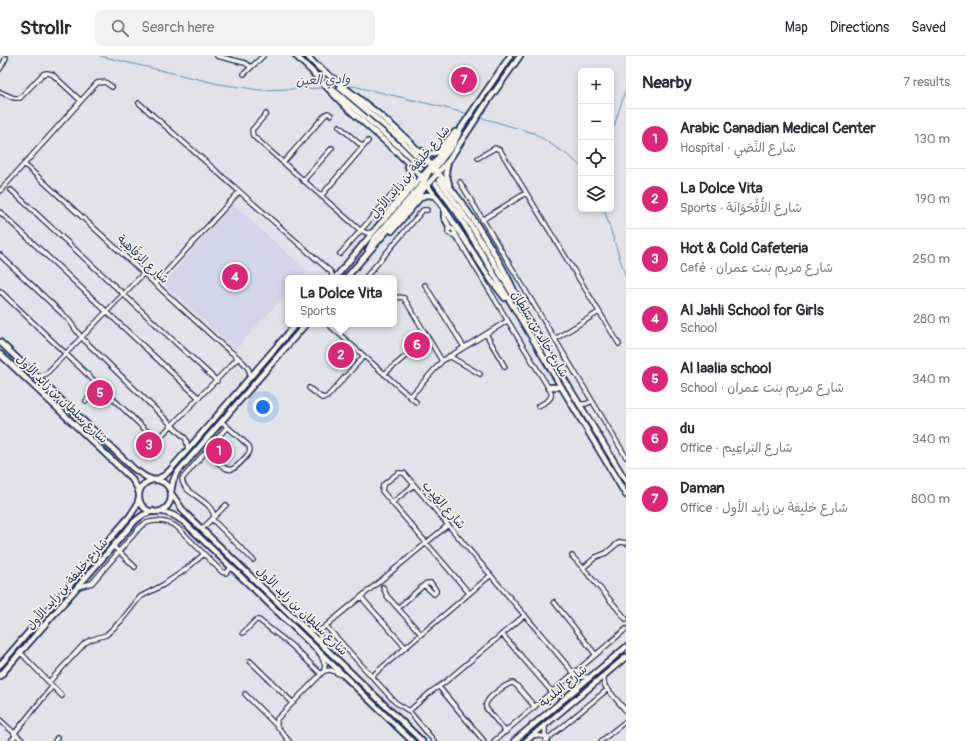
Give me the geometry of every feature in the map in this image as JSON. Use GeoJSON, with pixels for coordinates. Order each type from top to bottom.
{"type":"FeatureCollection","features":[{"type":"Feature","properties":{"kind":"main road"},"geometry":{"type":"LineString","coordinates":[[296,56],[406,161],[444,208],[512,307]]}},
{"type":"Feature","properties":{"kind":"main road"},"geometry":{"type":"LineString","coordinates":[[307,56],[398,136],[423,166],[361,117]]}},
{"type":"Feature","properties":{"kind":"main road","name":"شارع خليفة بن زايد الأول"},"geometry":{"type":"LineString","coordinates":[[460,129],[481,96],[510,56]]}},
{"type":"Feature","properties":{"kind":"main road","name":"شارع خليفة بن زايد الأول"},"geometry":{"type":"LineString","coordinates":[[349,275],[377,244],[434,169],[448,160],[520,56]]}},
{"type":"Feature","properties":{"kind":"main road"},"geometry":{"type":"LineString","coordinates":[[368,109],[406,136],[425,154],[428,155],[437,152],[450,136],[460,129]]}},
{"type":"Feature","properties":{"kind":"main road"},"geometry":{"type":"LineString","coordinates":[[396,129],[413,144],[451,189],[474,221],[512,285],[522,310]]}},
{"type":"Feature","properties":{"kind":"main road"},"geometry":{"type":"LineString","coordinates":[[434,169],[453,145],[460,129]]}},
{"type":"Feature","properties":{"kind":"main road"},"geometry":{"type":"LineString","coordinates":[[379,225],[388,210],[410,185],[413,179],[410,169],[381,137]]}},
{"type":"Feature","properties":{"kind":"main road"},"geometry":{"type":"LineString","coordinates":[[448,160],[446,176],[451,189]]}},
{"type":"Feature","properties":{"kind":"main road","name":"شارع خليفة بن زايد الأول"},"geometry":{"type":"LineString","coordinates":[[337,275],[379,225],[424,182],[434,169]]}},
{"type":"Feature","properties":{"kind":"main road"},"geometry":{"type":"LineString","coordinates":[[364,257],[373,240],[424,182]]}},
{"type":"Feature","properties":{"kind":"main road","name":"شارع خالِد بن سلطان"},"geometry":{"type":"LineString","coordinates":[[626,481],[460,209],[437,182],[458,214],[512,307],[626,495]]}},
{"type":"Feature","properties":{"kind":"main road"},"geometry":{"type":"LineString","coordinates":[[377,244],[390,233],[421,197],[433,194],[435,196]]}},
{"type":"Feature","properties":{"kind":"main road"},"geometry":{"type":"LineString","coordinates":[[444,208],[444,217],[450,228]]}},
{"type":"Feature","properties":{"kind":"main road"},"geometry":{"type":"LineString","coordinates":[[293,327],[167,472],[144,484],[140,490],[139,496],[144,506],[153,511],[160,511],[165,508],[169,503],[172,481],[176,474],[303,327]]}},
{"type":"Feature","properties":{"kind":"main road","name":"شارع سلطان بن زايد الأول"},"geometry":{"type":"LineString","coordinates":[[0,342],[134,469],[154,480]]}},
{"type":"Feature","properties":{"kind":"main road","name":"شارع سلطان بن زايد الأول"},"geometry":{"type":"LineString","coordinates":[[0,354],[131,478],[135,484],[139,496]]}},
{"type":"Feature","properties":{"kind":"main road"},"geometry":{"type":"LineString","coordinates":[[548,387],[560,386]]}},
{"type":"Feature","properties":{"kind":"main road"},"geometry":{"type":"LineString","coordinates":[[154,480],[164,483],[171,493]]}},
{"type":"Feature","properties":{"kind":"main road","name":"شارع سلطان بن زايد الأول"},"geometry":{"type":"LineString","coordinates":[[171,493],[182,509],[202,530],[422,741]]}},
{"type":"Feature","properties":{"kind":"main road","name":"شارع خليفة بن زايد الأول"},"geometry":{"type":"LineString","coordinates":[[1,663],[130,516],[135,509],[139,496]]}},
{"type":"Feature","properties":{"kind":"main road","name":"شارع خليفة بن زايد الأول"},"geometry":{"type":"LineString","coordinates":[[0,676],[137,518],[143,514],[153,511]]}},
{"type":"Feature","properties":{"kind":"main road","name":"شارع سلطان بن زايد الأول"},"geometry":{"type":"LineString","coordinates":[[160,511],[180,519],[412,741]]}},
{"type":"Feature","properties":{"kind":"main road","name":"شارع البلدية"},"geometry":{"type":"LineString","coordinates":[[514,741],[626,647]]}},
{"type":"Feature","properties":{"kind":"main road","name":"شارع البلدية"},"geometry":{"type":"LineString","coordinates":[[526,741],[618,663],[626,658]]}},
{"type":"Feature","properties":{"kind":"street"},"geometry":{"type":"LineString","coordinates":[[217,56],[245,63],[251,67]]}},
{"type":"Feature","properties":{"kind":"street"},"geometry":{"type":"LineString","coordinates":[[244,74],[263,56]]}},
{"type":"Feature","properties":{"kind":"street"},"geometry":{"type":"LineString","coordinates":[[0,69],[6,58]]}},
{"type":"Feature","properties":{"kind":"street"},"geometry":{"type":"LineString","coordinates":[[0,92],[14,98],[20,98],[43,74],[50,73],[80,100]]}},
{"type":"Feature","properties":{"kind":"street"},"geometry":{"type":"LineString","coordinates":[[0,191],[80,100],[98,82],[104,82],[112,87]]}},
{"type":"Feature","properties":{"kind":"street"},"geometry":{"type":"LineString","coordinates":[[139,103],[331,272],[332,275]]}},
{"type":"Feature","properties":{"kind":"street"},"geometry":{"type":"LineString","coordinates":[[283,163],[326,114],[328,113],[331,115]]}},
{"type":"Feature","properties":{"kind":"street"},"geometry":{"type":"LineString","coordinates":[[266,114],[252,130],[252,135],[361,231],[366,238],[365,243]]}},
{"type":"Feature","properties":{"kind":"street"},"geometry":{"type":"LineString","coordinates":[[338,126],[363,147]]}},
{"type":"Feature","properties":{"kind":"street"},"geometry":{"type":"LineString","coordinates":[[321,196],[368,141]]}},
{"type":"Feature","properties":{"kind":"street"},"geometry":{"type":"LineString","coordinates":[[303,181],[332,148]]}},
{"type":"Feature","properties":{"kind":"street"},"geometry":{"type":"LineString","coordinates":[[478,158],[495,148],[499,149],[619,344]]}},
{"type":"Feature","properties":{"kind":"street","name":"شارع الرَفَاهِية"},"geometry":{"type":"LineString","coordinates":[[24,164],[248,368]]}},
{"type":"Feature","properties":{"kind":"street"},"geometry":{"type":"LineString","coordinates":[[460,182],[591,402],[626,457]]}},
{"type":"Feature","properties":{"kind":"street"},"geometry":{"type":"LineString","coordinates":[[340,254],[398,188]]}},
{"type":"Feature","properties":{"kind":"street"},"geometry":{"type":"LineString","coordinates":[[11,190],[124,293],[217,381]]}},
{"type":"Feature","properties":{"kind":"street"},"geometry":{"type":"LineString","coordinates":[[155,284],[239,192]]}},
{"type":"Feature","properties":{"kind":"street"},"geometry":{"type":"LineString","coordinates":[[482,220],[526,193]]}},
{"type":"Feature","properties":{"kind":"street"},"geometry":{"type":"LineString","coordinates":[[368,275],[423,210],[427,210]]}},
{"type":"Feature","properties":{"kind":"street"},"geometry":{"type":"LineString","coordinates":[[0,212],[200,398]]}},
{"type":"Feature","properties":{"kind":"street"},"geometry":{"type":"LineString","coordinates":[[450,228],[453,229],[551,393],[551,397],[538,406]]}},
{"type":"Feature","properties":{"kind":"street"},"geometry":{"type":"LineString","coordinates":[[361,231],[369,233],[374,231]]}},
{"type":"Feature","properties":{"kind":"street"},"geometry":{"type":"LineString","coordinates":[[0,255],[68,319],[81,337],[173,425],[186,439],[188,449]]}},
{"type":"Feature","properties":{"kind":"street"},"geometry":{"type":"LineString","coordinates":[[331,272],[340,272]]}},
{"type":"Feature","properties":{"kind":"street"},"geometry":{"type":"LineString","coordinates":[[45,385],[44,379],[46,374],[144,273]]}},
{"type":"Feature","properties":{"kind":"street"},"geometry":{"type":"LineString","coordinates":[[426,285],[464,347]]}},
{"type":"Feature","properties":{"kind":"street"},"geometry":{"type":"LineString","coordinates":[[0,291],[152,437],[160,437],[217,381],[238,358]]}},
{"type":"Feature","properties":{"kind":"street"},"geometry":{"type":"LineString","coordinates":[[397,298],[399,296],[404,298],[442,361]]}},
{"type":"Feature","properties":{"kind":"street"},"geometry":{"type":"LineString","coordinates":[[554,339],[599,312]]}},
{"type":"Feature","properties":{"kind":"street"},"geometry":{"type":"LineString","coordinates":[[410,397],[442,361],[508,321]]}},
{"type":"Feature","properties":{"kind":"street"},"geometry":{"type":"LineString","coordinates":[[331,327],[416,402]]}},
{"type":"Feature","properties":{"kind":"street"},"geometry":{"type":"LineString","coordinates":[[486,334],[506,367]]}},
{"type":"Feature","properties":{"kind":"street"},"geometry":{"type":"LineString","coordinates":[[384,374],[407,355]]}},
{"type":"Feature","properties":{"kind":"street"},"geometry":{"type":"LineString","coordinates":[[309,388],[321,397],[326,398],[364,356]]}},
{"type":"Feature","properties":{"kind":"street"},"geometry":{"type":"LineString","coordinates":[[449,356],[480,374]]}},
{"type":"Feature","properties":{"kind":"street"},"geometry":{"type":"LineString","coordinates":[[250,378],[248,368],[258,369]]}},
{"type":"Feature","properties":{"kind":"street"},"geometry":{"type":"LineString","coordinates":[[36,377],[46,374]]}},
{"type":"Feature","properties":{"kind":"street"},"geometry":{"type":"LineString","coordinates":[[86,401],[100,387]]}},
{"type":"Feature","properties":{"kind":"street"},"geometry":{"type":"LineString","coordinates":[[579,404],[591,402]]}},
{"type":"Feature","properties":{"kind":"street"},"geometry":{"type":"LineString","coordinates":[[584,412],[591,402]]}},
{"type":"Feature","properties":{"kind":"street"},"geometry":{"type":"LineString","coordinates":[[206,451],[230,471],[249,454],[249,446],[222,422]]}},
{"type":"Feature","properties":{"kind":"street"},"geometry":{"type":"LineString","coordinates":[[228,427],[184,476],[182,481],[184,486],[211,508],[213,518],[253,560]]}},
{"type":"Feature","properties":{"kind":"street"},"geometry":{"type":"LineString","coordinates":[[186,439],[197,439]]}},
{"type":"Feature","properties":{"kind":"street","name":"شارع الهَدِب"},"geometry":{"type":"LineString","coordinates":[[469,593],[382,491],[382,488],[397,473],[404,473],[575,675]]}},
{"type":"Feature","properties":{"kind":"street"},"geometry":{"type":"LineString","coordinates":[[392,503],[414,485]]}},
{"type":"Feature","properties":{"kind":"street"},"geometry":{"type":"LineString","coordinates":[[202,530],[226,505]]}},
{"type":"Feature","properties":{"kind":"street"},"geometry":{"type":"LineString","coordinates":[[75,589],[93,582],[142,526],[149,522],[164,521],[172,524],[178,528],[222,572],[226,573],[231,568]]}},
{"type":"Feature","properties":{"kind":"street"},"geometry":{"type":"LineString","coordinates":[[306,629],[316,631],[322,629],[448,524]]}},
{"type":"Feature","properties":{"kind":"street"},"geometry":{"type":"LineString","coordinates":[[583,568],[596,557],[606,553],[617,544],[621,542],[626,543]]}},
{"type":"Feature","properties":{"kind":"street"},"geometry":{"type":"LineString","coordinates":[[112,546],[135,567]]}},
{"type":"Feature","properties":{"kind":"street"},"geometry":{"type":"LineString","coordinates":[[49,682],[85,643],[106,635],[121,622],[140,597],[163,585],[185,570],[204,554]]}},
{"type":"Feature","properties":{"kind":"street"},"geometry":{"type":"LineString","coordinates":[[572,556],[626,619]]}},
{"type":"Feature","properties":{"kind":"street"},"geometry":{"type":"LineString","coordinates":[[372,676],[491,574]]}},
{"type":"Feature","properties":{"kind":"street"},"geometry":{"type":"LineString","coordinates":[[85,578],[88,585]]}},
{"type":"Feature","properties":{"kind":"street"},"geometry":{"type":"LineString","coordinates":[[398,608],[424,585]]}},
{"type":"Feature","properties":{"kind":"street"},"geometry":{"type":"LineString","coordinates":[[383,587],[387,596],[421,634]]}},
{"type":"Feature","properties":{"kind":"street"},"geometry":{"type":"LineString","coordinates":[[361,597],[405,648]]}},
{"type":"Feature","properties":{"kind":"street"},"geometry":{"type":"LineString","coordinates":[[554,602],[596,655]]}},
{"type":"Feature","properties":{"kind":"street"},"geometry":{"type":"LineString","coordinates":[[409,711],[432,691],[440,687],[525,615]]}},
{"type":"Feature","properties":{"kind":"street"},"geometry":{"type":"LineString","coordinates":[[243,633],[256,620],[259,620],[292,646],[322,673]]}},
{"type":"Feature","properties":{"kind":"street"},"geometry":{"type":"LineString","coordinates":[[326,626],[398,704],[409,711],[434,741]]}},
{"type":"Feature","properties":{"kind":"street"},"geometry":{"type":"LineString","coordinates":[[320,642],[320,634],[322,629]]}},
{"type":"Feature","properties":{"kind":"street"},"geometry":{"type":"LineString","coordinates":[[494,741],[552,692],[575,675],[626,629]]}},
{"type":"Feature","properties":{"kind":"street"},"geometry":{"type":"LineString","coordinates":[[502,634],[552,692]]}},
{"type":"Feature","properties":{"kind":"street"},"geometry":{"type":"LineString","coordinates":[[20,652],[62,696]]}},
{"type":"Feature","properties":{"kind":"street"},"geometry":{"type":"LineString","coordinates":[[277,726],[277,719],[322,673],[326,665],[320,653]]}},
{"type":"Feature","properties":{"kind":"street"},"geometry":{"type":"LineString","coordinates":[[250,661],[293,703]]}},
{"type":"Feature","properties":{"kind":"street"},"geometry":{"type":"LineString","coordinates":[[322,673],[331,670],[344,676]]}},
{"type":"Feature","properties":{"kind":"street"},"geometry":{"type":"LineString","coordinates":[[575,675],[580,678],[590,677]]}},
{"type":"Feature","properties":{"kind":"street"},"geometry":{"type":"LineString","coordinates":[[574,690],[575,675]]}},
{"type":"Feature","properties":{"kind":"street"},"geometry":{"type":"LineString","coordinates":[[604,675],[604,682],[607,688],[626,711]]}},
{"type":"Feature","properties":{"kind":"street"},"geometry":{"type":"LineString","coordinates":[[506,732],[487,709],[486,703],[488,700],[507,684],[511,683],[517,686],[535,707]]}},
{"type":"Feature","properties":{"kind":"street"},"geometry":{"type":"LineString","coordinates":[[595,683],[600,683],[607,688]]}},
{"type":"Feature","properties":{"kind":"street"},"geometry":{"type":"LineString","coordinates":[[12,741],[15,734],[52,687]]}},
{"type":"Feature","properties":{"kind":"street"},"geometry":{"type":"LineString","coordinates":[[440,687],[484,741]]}},
{"type":"Feature","properties":{"kind":"street"},"geometry":{"type":"LineString","coordinates":[[547,740],[607,688]]}},
{"type":"Feature","properties":{"kind":"street"},"geometry":{"type":"LineString","coordinates":[[245,694],[277,726],[289,741]]}},
{"type":"Feature","properties":{"kind":"street"},"geometry":{"type":"LineString","coordinates":[[0,720],[23,741]]}},
{"type":"Feature","properties":{"kind":"street"},"geometry":{"type":"LineString","coordinates":[[601,741],[626,721]]}},
{"type":"Feature","properties":{"kind":"street"},"geometry":{"type":"LineString","coordinates":[[545,725],[547,740]]}},
{"type":"Feature","properties":{"kind":"street"},"geometry":{"type":"LineString","coordinates":[[534,735],[547,740]]}},
{"type":"Feature","properties":{"kind":"shaded area"},"geometry":{"type":"Polygon","coordinates":[[[232,203],[307,271],[304,275],[285,275],[285,295],[237,348],[233,348],[164,284],[232,203]]]}},
{"type":"Feature","properties":{"kind":"waterway","name":"وادي العين"},"geometry":{"type":"LineString","coordinates":[[100,56],[219,84],[260,90],[324,88]]}},
{"type":"Feature","properties":{"kind":"waterway","name":"وادي العين"},"geometry":{"type":"LineString","coordinates":[[347,86],[353,86],[468,114]]}},
{"type":"Feature","properties":{"kind":"waterway"},"geometry":{"type":"LineString","coordinates":[[614,126],[626,88]]}},
{"type":"Feature","properties":{"kind":"waterway","name":"وادي العين"},"geometry":{"type":"LineString","coordinates":[[479,117],[534,133],[572,158],[578,164]]}},
{"type":"Feature","properties":{"kind":"waterway","name":"وادي العين"},"geometry":{"type":"LineString","coordinates":[[605,212],[626,278]]}},
{"type":"Feature","properties":{"kind":"tunnel"},"geometry":{"type":"LineString","coordinates":[[425,164],[439,180]]}},
{"type":"Feature","properties":{"kind":"place","name":"Daman"},"geometry":{"type":"Point","coordinates":[464,80]}},
{"type":"Feature","properties":{"kind":"place","name":"Al Jahli School for Girls"},"geometry":{"type":"Point","coordinates":[235,277]}},
{"type":"Feature","properties":{"kind":"place","name":"du"},"geometry":{"type":"Point","coordinates":[417,345]}},
{"type":"Feature","properties":{"kind":"place","name":"La Dolce Vita"},"geometry":{"type":"Point","coordinates":[341,355]}},
{"type":"Feature","properties":{"kind":"place","name":"Al laalia school"},"geometry":{"type":"Point","coordinates":[100,393]}},
{"type":"Feature","properties":{"kind":"place","name":"Hot & Cold Cafeteria"},"geometry":{"type":"Point","coordinates":[149,445]}},
{"type":"Feature","properties":{"kind":"place","name":"Arabic Canadian Medical Center"},"geometry":{"type":"Point","coordinates":[219,451]}}]}
